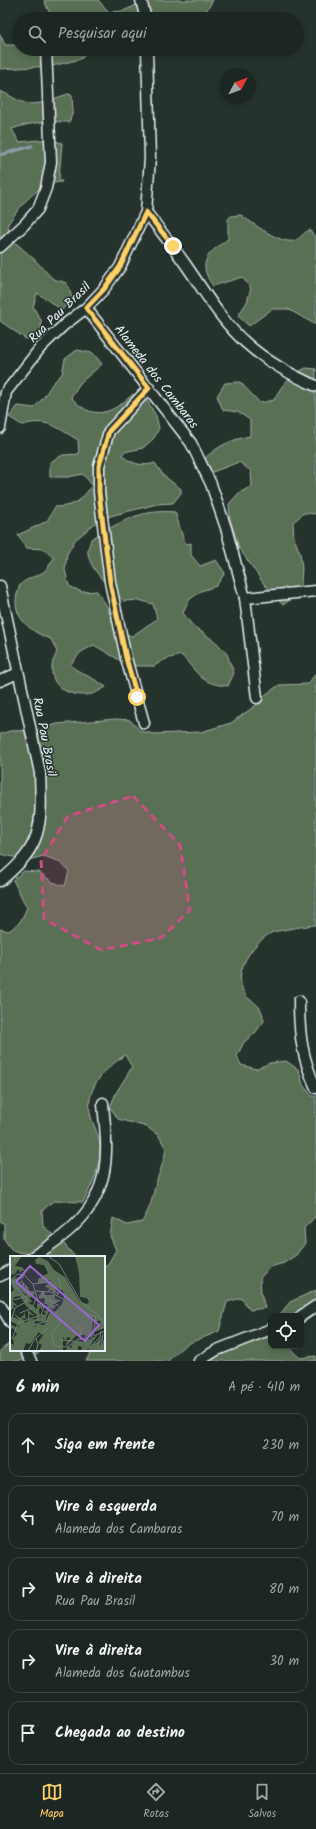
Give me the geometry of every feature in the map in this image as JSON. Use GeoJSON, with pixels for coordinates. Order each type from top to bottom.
{"type":"FeatureCollection","features":[{"type":"Feature","properties":{"kind":"street"},"geometry":{"type":"LineString","coordinates":[[141,0],[144,12]]}},
{"type":"Feature","properties":{"kind":"street"},"geometry":{"type":"LineString","coordinates":[[0,248],[38,209],[46,188],[51,162],[46,56]]}},
{"type":"Feature","properties":{"kind":"street","name":"Rua Pau Brasil"},"geometry":{"type":"LineString","coordinates":[[0,428],[3,393],[42,347],[64,325],[86,308],[104,289],[120,267],[146,212],[150,158],[147,56]]}},
{"type":"Feature","properties":{"kind":"street"},"geometry":{"type":"LineString","coordinates":[[146,212],[173,246],[223,319],[245,343],[262,356],[295,376],[316,386]]}},
{"type":"Feature","properties":{"kind":"street","name":"Alameda dos Cambaras"},"geometry":{"type":"LineString","coordinates":[[86,308],[191,443],[211,484],[226,528],[245,598],[257,698]]}},
{"type":"Feature","properties":{"kind":"street"},"geometry":{"type":"LineString","coordinates":[[144,722],[126,658],[110,582],[99,492],[99,466],[109,431],[149,388]]}},
{"type":"Feature","properties":{"kind":"street","name":"Rua Pau Brasil"},"geometry":{"type":"LineString","coordinates":[[0,586],[40,773],[41,800],[39,831],[28,854],[0,881]]}},
{"type":"Feature","properties":{"kind":"street"},"geometry":{"type":"LineString","coordinates":[[245,598],[316,591]]}},
{"type":"Feature","properties":{"kind":"street"},"geometry":{"type":"LineString","coordinates":[[0,681],[18,673]]}},
{"type":"Feature","properties":{"kind":"street"},"geometry":{"type":"LineString","coordinates":[[299,1001],[299,1028],[303,1053],[316,1088]]}},
{"type":"Feature","properties":{"kind":"street"},"geometry":{"type":"LineString","coordinates":[[33,1256],[67,1233],[83,1218],[93,1203],[102,1176],[106,1153],[103,1103]]}},
{"type":"Feature","properties":{"kind":"street"},"geometry":{"type":"LineString","coordinates":[[0,1276],[10,1271]]}},
{"type":"Feature","properties":{"kind":"street"},"geometry":{"type":"LineString","coordinates":[[0,1305],[10,1321]]}},
{"type":"Feature","properties":{"kind":"street"},"geometry":{"type":"LineString","coordinates":[[304,1314],[316,1306]]}},
{"type":"Feature","properties":{"kind":"street"},"geometry":{"type":"LineString","coordinates":[[198,1361],[217,1350],[268,1330]]}},
{"type":"Feature","properties":{"kind":"street"},"geometry":{"type":"LineString","coordinates":[[26,1351],[31,1361]]}},
{"type":"Feature","properties":{"kind":"highlighted area"},"geometry":{"type":"Polygon","coordinates":[[[133,796],[180,845],[190,910],[161,938],[101,950],[44,919],[41,860],[68,816],[133,796]]]}},
{"type":"Feature","properties":{"kind":"green space"},"geometry":{"type":"Polygon","coordinates":[[[44,0],[98,0],[109,12],[49,12],[44,0]]]}},
{"type":"Feature","properties":{"kind":"green space"},"geometry":{"type":"Polygon","coordinates":[[[148,0],[213,0],[207,10],[204,12],[109,12],[123,11],[148,0]]]}},
{"type":"Feature","properties":{"kind":"green space"},"geometry":{"type":"Polygon","coordinates":[[[0,34],[5,45],[12,45],[12,56],[84,56],[81,59],[52,66],[0,69],[0,34]]]}},
{"type":"Feature","properties":{"kind":"green space"},"geometry":{"type":"Polygon","coordinates":[[[0,91],[27,104],[39,103],[68,94],[72,95],[73,112],[69,122],[40,122],[12,129],[19,142],[49,139],[62,143],[59,178],[62,182],[45,186],[30,196],[8,224],[10,238],[33,258],[53,279],[67,283],[72,298],[62,310],[37,293],[33,307],[41,320],[42,337],[26,339],[0,321],[0,91]]]}},
{"type":"Feature","properties":{"kind":"green space"},"geometry":{"type":"Polygon","coordinates":[[[241,215],[266,232],[288,241],[296,240],[310,230],[316,239],[316,325],[288,309],[272,309],[249,326],[238,316],[247,302],[251,288],[242,277],[213,286],[205,270],[205,264],[210,254],[228,239],[228,219],[231,216],[241,215]]]}},
{"type":"Feature","properties":{"kind":"green space"},"geometry":{"type":"Polygon","coordinates":[[[77,350],[93,353],[102,364],[80,383],[71,397],[79,405],[94,412],[110,410],[133,394],[148,402],[156,416],[159,428],[154,438],[143,448],[124,452],[122,455],[129,461],[137,464],[146,465],[155,463],[164,476],[181,489],[181,493],[173,503],[157,504],[99,520],[75,540],[67,554],[65,570],[69,586],[82,592],[97,591],[105,603],[117,631],[132,636],[157,619],[153,604],[139,600],[124,601],[114,592],[93,567],[88,551],[91,539],[121,522],[151,513],[175,512],[184,541],[187,544],[191,543],[191,555],[200,566],[216,560],[225,573],[216,586],[201,591],[189,600],[183,613],[192,625],[217,643],[227,654],[234,673],[228,686],[218,685],[205,680],[181,655],[166,659],[154,666],[136,666],[121,661],[94,645],[81,652],[70,665],[106,687],[92,694],[77,695],[70,693],[59,686],[52,675],[52,663],[57,652],[51,639],[37,633],[20,617],[16,602],[20,585],[45,571],[54,558],[43,549],[26,548],[18,535],[47,521],[55,507],[77,502],[85,495],[92,485],[83,474],[68,477],[50,477],[50,462],[63,455],[79,454],[78,440],[52,425],[45,423],[31,423],[22,425],[9,417],[18,406],[34,408],[44,397],[52,384],[62,374],[65,359],[77,350]]]}},
{"type":"Feature","properties":{"kind":"green space"},"geometry":{"type":"Polygon","coordinates":[[[306,368],[316,369],[316,514],[304,513],[293,522],[294,538],[300,553],[302,568],[301,583],[295,596],[283,605],[264,584],[239,548],[230,519],[229,504],[239,493],[252,486],[251,471],[239,462],[210,473],[198,465],[209,454],[221,446],[250,436],[250,420],[238,412],[223,410],[217,396],[225,383],[240,382],[260,403],[274,400],[280,389],[287,381],[295,374],[306,368]]]}},
{"type":"Feature","properties":{"kind":"green space"},"geometry":{"type":"Polygon","coordinates":[[[316,673],[316,925],[273,932],[259,942],[249,954],[242,969],[242,989],[246,996],[260,1008],[264,1021],[255,1033],[244,1042],[237,1056],[241,1065],[256,1069],[270,1063],[286,1061],[299,1070],[303,1085],[312,1096],[316,1096],[316,1216],[304,1228],[305,1243],[296,1255],[284,1263],[270,1267],[260,1278],[261,1293],[265,1308],[250,1310],[241,1298],[227,1302],[219,1331],[186,1345],[174,1354],[168,1361],[86,1361],[91,1352],[90,1351],[105,1351],[105,1266],[108,1264],[116,1250],[110,1236],[113,1218],[127,1225],[142,1222],[151,1203],[166,1149],[159,1136],[147,1127],[118,1119],[110,1107],[116,1093],[132,1067],[125,1055],[109,1067],[97,1081],[90,1098],[91,1117],[99,1139],[100,1154],[93,1182],[83,1202],[53,1201],[42,1211],[43,1226],[65,1245],[74,1256],[30,1256],[12,1250],[4,1239],[4,1224],[0,1221],[0,929],[9,931],[20,922],[27,908],[13,880],[24,871],[39,872],[52,882],[65,886],[69,871],[58,861],[44,856],[28,860],[0,854],[0,734],[10,731],[39,730],[57,724],[115,719],[130,720],[140,731],[154,734],[201,732],[231,723],[255,706],[265,695],[279,685],[308,684],[316,673]]]}},
{"type":"Feature","properties":{"kind":"green space"},"geometry":{"type":"Polygon","coordinates":[[[316,1290],[316,1314],[304,1322],[304,1313],[281,1313],[290,1302],[316,1290]]]}},
{"type":"Feature","properties":{"kind":"green space"},"geometry":{"type":"Polygon","coordinates":[[[260,1337],[268,1338],[268,1349],[290,1349],[300,1358],[316,1356],[316,1361],[206,1361],[217,1352],[260,1337]]]}},
{"type":"Feature","properties":{"kind":"green space"},"geometry":{"type":"Polygon","coordinates":[[[10,1343],[10,1351],[41,1351],[32,1357],[25,1358],[21,1361],[0,1361],[0,1351],[10,1343]]]}},
{"type":"Feature","properties":{"kind":"waterway"},"geometry":{"type":"LineString","coordinates":[[0,155],[32,146]]}},
{"type":"Feature","properties":{"kind":"route"},"geometry":{"type":"LineString","coordinates":[[137,697],[126,658],[110,582],[99,492],[99,466],[109,431],[149,388],[86,308],[104,289],[120,267],[146,212],[173,246]]}}]}
